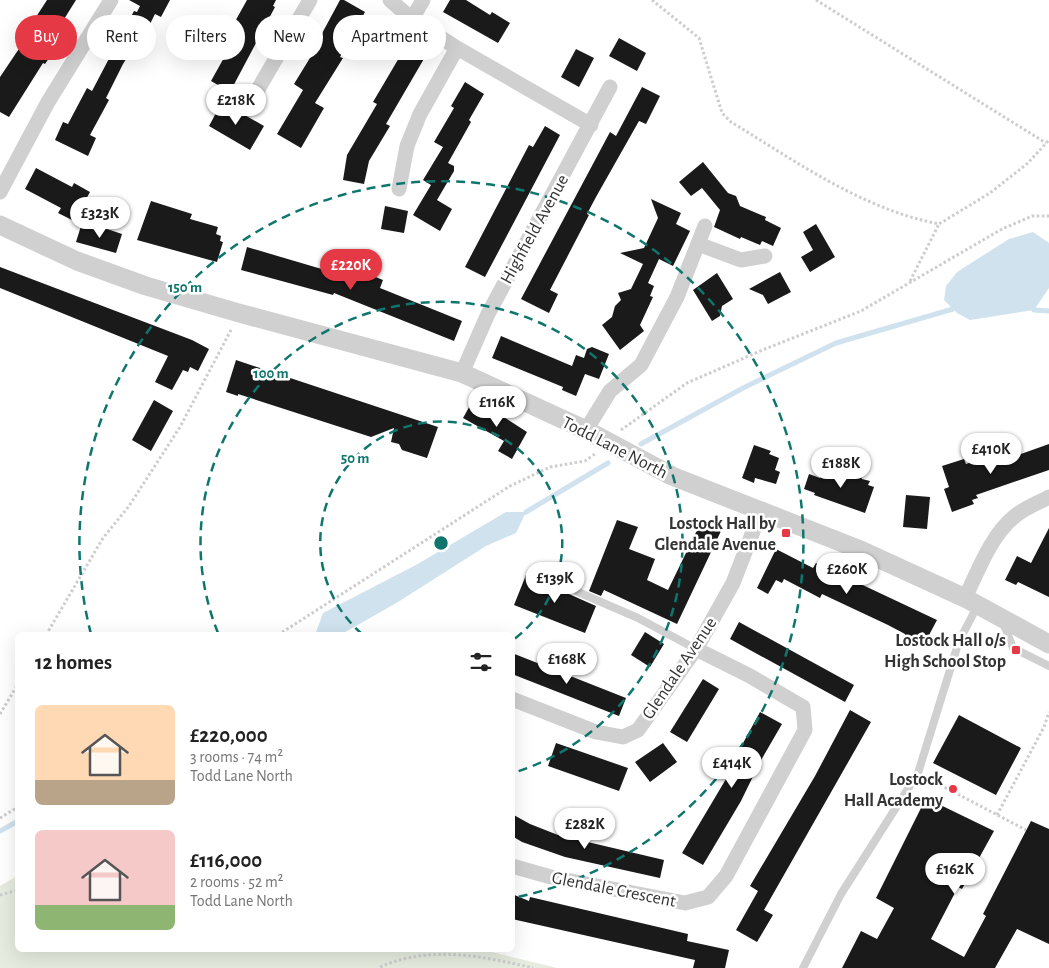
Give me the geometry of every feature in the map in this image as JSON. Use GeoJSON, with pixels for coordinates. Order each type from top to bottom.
{"type":"FeatureCollection","features":[{"type":"Feature","properties":{"kind":"street"},"geometry":{"type":"LineString","coordinates":[[0,192],[48,102],[111,0]]}},
{"type":"Feature","properties":{"kind":"street"},"geometry":{"type":"LineString","coordinates":[[253,98],[310,0]]}},
{"type":"Feature","properties":{"kind":"street"},"geometry":{"type":"LineString","coordinates":[[390,0],[407,15]]}},
{"type":"Feature","properties":{"kind":"street"},"geometry":{"type":"LineString","coordinates":[[414,15],[423,0]]}},
{"type":"Feature","properties":{"kind":"street"},"geometry":{"type":"LineString","coordinates":[[446,41],[591,125]]}},
{"type":"Feature","properties":{"kind":"street"},"geometry":{"type":"LineString","coordinates":[[399,189],[407,146],[420,114],[457,48]]}},
{"type":"Feature","properties":{"kind":"street","name":"Highfield Avenue"},"geometry":{"type":"LineString","coordinates":[[462,373],[488,314],[610,87]]}},
{"type":"Feature","properties":{"kind":"street","name":"Todd Lane North"},"geometry":{"type":"LineString","coordinates":[[0,225],[77,260],[146,286],[462,373],[586,430],[672,476],[858,549],[971,602],[1049,644]]}},
{"type":"Feature","properties":{"kind":"street"},"geometry":{"type":"LineString","coordinates":[[586,430],[610,392],[641,365],[677,296],[705,226]]}},
{"type":"Feature","properties":{"kind":"street"},"geometry":{"type":"LineString","coordinates":[[698,244],[741,260],[765,256]]}},
{"type":"Feature","properties":{"kind":"street"},"geometry":{"type":"LineString","coordinates":[[971,602],[988,552],[1006,524],[1016,515],[1049,497]]}},
{"type":"Feature","properties":{"kind":"street","name":"Glendale Avenue"},"geometry":{"type":"LineString","coordinates":[[515,700],[596,732],[622,737],[638,730],[696,649],[733,583],[761,511]]}},
{"type":"Feature","properties":{"kind":"street","name":"Glendale Crescent"},"geometry":{"type":"LineString","coordinates":[[515,867],[551,878],[685,904],[708,897],[730,867],[805,730],[803,707],[750,676],[696,649]]}},
{"type":"Feature","properties":{"kind":"lane"},"geometry":{"type":"LineString","coordinates":[[578,592],[638,618],[696,649]]}},
{"type":"Feature","properties":{"kind":"lane"},"geometry":{"type":"LineString","coordinates":[[803,968],[841,894],[918,773],[971,602]]}},
{"type":"Feature","properties":{"kind":"lane"},"geometry":{"type":"LineString","coordinates":[[1002,618],[1013,648],[1049,666]]}},
{"type":"Feature","properties":{"kind":"path"},"geometry":{"type":"LineString","coordinates":[[652,0],[700,38],[722,113],[731,122],[854,195],[909,218],[939,224]]}},
{"type":"Feature","properties":{"kind":"path"},"geometry":{"type":"LineString","coordinates":[[816,0],[1048,141],[1028,163],[990,193],[939,224],[910,282]]}},
{"type":"Feature","properties":{"kind":"path"},"geometry":{"type":"LineString","coordinates":[[283,632],[510,486],[550,467],[585,461],[597,453],[606,440],[687,383],[766,348],[861,311],[1002,229],[1032,216],[1049,216]]}},
{"type":"Feature","properties":{"kind":"path"},"geometry":{"type":"LineString","coordinates":[[48,632],[103,538],[129,506],[180,427],[239,313]]}},
{"type":"Feature","properties":{"kind":"path"},"geometry":{"type":"LineString","coordinates":[[0,714],[15,689]]}},
{"type":"Feature","properties":{"kind":"path"},"geometry":{"type":"LineString","coordinates":[[997,815],[1044,727],[1049,712]]}},
{"type":"Feature","properties":{"kind":"path"},"geometry":{"type":"LineString","coordinates":[[918,773],[1026,830]]}},
{"type":"Feature","properties":{"kind":"path"},"geometry":{"type":"LineString","coordinates":[[0,818],[15,810]]}},
{"type":"Feature","properties":{"kind":"path"},"geometry":{"type":"LineString","coordinates":[[0,895],[15,891]]}},
{"type":"Feature","properties":{"kind":"path"},"geometry":{"type":"LineString","coordinates":[[380,967],[400,958],[426,953],[458,954],[534,968]]}},
{"type":"Feature","properties":{"kind":"shaded area"},"geometry":{"type":"Polygon","coordinates":[[[15,877],[15,952],[491,952],[557,968],[0,968],[0,886],[15,877]]]}},
{"type":"Feature","properties":{"kind":"water"},"geometry":{"type":"Polygon","coordinates":[[[1033,232],[1049,243],[1049,288],[1034,310],[970,320],[957,313],[944,300],[946,286],[957,272],[1009,239],[1033,232]]]}},
{"type":"Feature","properties":{"kind":"water"},"geometry":{"type":"Polygon","coordinates":[[[506,512],[526,512],[516,533],[486,546],[398,602],[345,632],[316,632],[323,613],[416,565],[506,512]]]}},
{"type":"Feature","properties":{"kind":"building"},"geometry":{"type":"Polygon","coordinates":[[[47,0],[76,0],[67,15],[37,15],[47,0]]]}},
{"type":"Feature","properties":{"kind":"building"},"geometry":{"type":"Polygon","coordinates":[[[129,0],[170,0],[161,17],[155,14],[132,15],[134,11],[137,12],[140,6],[129,0]]]}},
{"type":"Feature","properties":{"kind":"building"},"geometry":{"type":"Polygon","coordinates":[[[247,0],[276,0],[271,15],[255,15],[255,45],[230,92],[211,81],[223,60],[245,60],[245,15],[239,15],[247,0]]]}},
{"type":"Feature","properties":{"kind":"building"},"geometry":{"type":"Polygon","coordinates":[[[340,0],[344,0],[365,12],[363,15],[333,15],[333,60],[342,60],[315,103],[324,108],[301,148],[277,134],[303,90],[294,84],[309,60],[323,60],[323,32],[340,0]]]}},
{"type":"Feature","properties":{"kind":"building"},"geometry":{"type":"Polygon","coordinates":[[[450,0],[466,0],[490,15],[492,12],[510,23],[498,43],[443,12],[450,0]]]}},
{"type":"Feature","properties":{"kind":"building"},"geometry":{"type":"Polygon","coordinates":[[[619,38],[646,53],[637,71],[609,56],[619,38]]]}},
{"type":"Feature","properties":{"kind":"building"},"geometry":{"type":"Polygon","coordinates":[[[576,49],[594,58],[579,87],[561,77],[576,49]]]}},
{"type":"Feature","properties":{"kind":"building"},"geometry":{"type":"Polygon","coordinates":[[[15,55],[15,60],[48,60],[45,64],[43,63],[9,117],[0,112],[0,77],[15,55]]]}},
{"type":"Feature","properties":{"kind":"building"},"geometry":{"type":"Polygon","coordinates":[[[108,60],[126,60],[106,98],[109,100],[90,135],[96,138],[88,156],[55,140],[63,122],[68,124],[87,88],[92,91],[108,60]]]}},
{"type":"Feature","properties":{"kind":"building"},"geometry":{"type":"Polygon","coordinates":[[[398,60],[423,60],[386,124],[390,126],[369,161],[364,184],[343,180],[347,155],[377,104],[373,102],[398,60]]]}},
{"type":"Feature","properties":{"kind":"building"},"geometry":{"type":"Polygon","coordinates":[[[465,82],[484,94],[448,163],[454,166],[454,171],[437,200],[452,209],[440,231],[413,215],[431,185],[423,180],[443,147],[434,142],[454,108],[451,106],[465,82]]]}},
{"type":"Feature","properties":{"kind":"building"},"geometry":{"type":"Polygon","coordinates":[[[642,87],[660,96],[646,124],[639,121],[587,214],[589,215],[550,290],[558,294],[549,313],[521,299],[610,132],[616,136],[642,87]]]}},
{"type":"Feature","properties":{"kind":"building"},"geometry":{"type":"Polygon","coordinates":[[[222,102],[264,126],[250,150],[209,126],[222,102]]]}},
{"type":"Feature","properties":{"kind":"building"},"geometry":{"type":"Polygon","coordinates":[[[545,126],[560,135],[485,277],[465,267],[529,145],[533,147],[545,126]]]}},
{"type":"Feature","properties":{"kind":"building"},"geometry":{"type":"Polygon","coordinates":[[[703,162],[728,193],[736,196],[740,206],[766,217],[765,220],[781,228],[773,246],[762,241],[760,245],[741,237],[740,239],[714,227],[720,210],[702,188],[691,196],[679,182],[703,162]]]}},
{"type":"Feature","properties":{"kind":"building"},"geometry":{"type":"Polygon","coordinates":[[[36,168],[72,187],[74,183],[90,192],[74,221],[58,213],[61,208],[25,189],[36,168]]]}},
{"type":"Feature","properties":{"kind":"building"},"geometry":{"type":"Polygon","coordinates":[[[651,199],[681,213],[676,224],[690,231],[673,266],[659,259],[648,283],[654,286],[650,296],[653,297],[640,325],[644,331],[620,350],[602,325],[612,317],[615,306],[621,300],[618,293],[631,289],[643,264],[620,253],[644,248],[658,218],[651,199]]]}},
{"type":"Feature","properties":{"kind":"building"},"geometry":{"type":"Polygon","coordinates":[[[151,201],[192,214],[190,219],[218,227],[216,234],[221,236],[220,241],[223,242],[217,262],[137,240],[151,201]]]}},
{"type":"Feature","properties":{"kind":"building"},"geometry":{"type":"Polygon","coordinates":[[[385,206],[408,211],[404,233],[381,229],[385,206]]]}},
{"type":"Feature","properties":{"kind":"building"},"geometry":{"type":"Polygon","coordinates":[[[816,224],[835,257],[810,272],[801,257],[813,250],[803,232],[816,224]]]}},
{"type":"Feature","properties":{"kind":"building"},"geometry":{"type":"Polygon","coordinates":[[[81,226],[100,231],[101,227],[122,234],[116,253],[76,242],[81,226]]]}},
{"type":"Feature","properties":{"kind":"building"},"geometry":{"type":"Polygon","coordinates":[[[247,247],[359,280],[363,272],[383,280],[380,288],[462,321],[454,341],[334,293],[333,295],[241,270],[247,247]]]}},
{"type":"Feature","properties":{"kind":"building"},"geometry":{"type":"Polygon","coordinates":[[[0,267],[192,340],[209,349],[198,371],[190,367],[188,372],[183,370],[172,390],[155,382],[168,356],[0,288],[0,267]]]}},
{"type":"Feature","properties":{"kind":"building"},"geometry":{"type":"Polygon","coordinates":[[[780,272],[791,292],[768,304],[763,295],[749,289],[780,272]]]}},
{"type":"Feature","properties":{"kind":"building"},"geometry":{"type":"Polygon","coordinates":[[[717,273],[733,299],[722,306],[720,316],[712,321],[693,290],[717,273]]]}},
{"type":"Feature","properties":{"kind":"building"},"geometry":{"type":"Polygon","coordinates":[[[501,336],[572,366],[576,355],[584,358],[587,349],[592,347],[609,354],[599,379],[585,374],[576,396],[562,390],[563,387],[492,358],[501,336]]]}},
{"type":"Feature","properties":{"kind":"building"},"geometry":{"type":"Polygon","coordinates":[[[236,360],[438,427],[427,458],[402,450],[399,444],[391,442],[394,428],[371,437],[238,394],[238,396],[226,392],[236,360]]]}},
{"type":"Feature","properties":{"kind":"building"},"geometry":{"type":"Polygon","coordinates":[[[154,400],[173,411],[151,451],[132,440],[154,400]]]}},
{"type":"Feature","properties":{"kind":"building"},"geometry":{"type":"Polygon","coordinates":[[[472,402],[498,416],[499,414],[527,432],[512,459],[498,451],[504,441],[463,418],[472,402]]]}},
{"type":"Feature","properties":{"kind":"building"},"geometry":{"type":"Polygon","coordinates":[[[1049,444],[1049,470],[976,495],[978,498],[972,500],[974,504],[952,512],[944,489],[949,487],[942,466],[964,459],[966,464],[998,453],[1001,461],[1049,444]]]}},
{"type":"Feature","properties":{"kind":"building"},"geometry":{"type":"Polygon","coordinates":[[[754,445],[771,451],[769,454],[779,458],[775,470],[780,472],[776,484],[755,478],[754,483],[742,478],[754,445]]]}},
{"type":"Feature","properties":{"kind":"building"},"geometry":{"type":"Polygon","coordinates":[[[825,466],[849,474],[855,472],[860,474],[862,479],[870,481],[868,485],[874,487],[865,513],[814,495],[815,493],[804,489],[809,474],[820,478],[825,466]]]}},
{"type":"Feature","properties":{"kind":"building"},"geometry":{"type":"Polygon","coordinates":[[[906,495],[930,497],[927,529],[903,527],[906,495]]]}},
{"type":"Feature","properties":{"kind":"building"},"geometry":{"type":"Polygon","coordinates":[[[617,520],[638,527],[629,549],[655,559],[647,580],[668,590],[701,522],[721,531],[677,624],[604,590],[601,596],[589,591],[617,520]]]}},
{"type":"Feature","properties":{"kind":"building"},"geometry":{"type":"Polygon","coordinates":[[[1049,528],[1049,597],[1018,582],[1016,585],[1005,580],[1017,556],[1031,563],[1049,528]]]}},
{"type":"Feature","properties":{"kind":"building"},"geometry":{"type":"Polygon","coordinates":[[[776,549],[813,568],[816,563],[937,620],[927,639],[922,637],[920,642],[911,638],[906,639],[905,634],[888,625],[822,594],[820,598],[784,579],[782,583],[776,580],[768,594],[757,588],[776,549]]]}},
{"type":"Feature","properties":{"kind":"building"},"geometry":{"type":"Polygon","coordinates":[[[526,575],[596,606],[585,633],[514,605],[526,575]]]}},
{"type":"Feature","properties":{"kind":"building"},"geometry":{"type":"Polygon","coordinates":[[[739,622],[854,685],[845,702],[730,639],[739,622]]]}},
{"type":"Feature","properties":{"kind":"building"},"geometry":{"type":"Polygon","coordinates":[[[645,632],[664,644],[650,667],[631,655],[645,632]]]}},
{"type":"Feature","properties":{"kind":"building"},"geometry":{"type":"Polygon","coordinates":[[[515,654],[626,698],[619,716],[515,675],[515,654]]]}},
{"type":"Feature","properties":{"kind":"building"},"geometry":{"type":"Polygon","coordinates":[[[703,679],[719,689],[687,742],[670,732],[703,679]]]}},
{"type":"Feature","properties":{"kind":"building"},"geometry":{"type":"Polygon","coordinates":[[[850,710],[871,722],[764,910],[773,915],[757,942],[736,930],[758,891],[750,886],[815,776],[850,710]]]}},
{"type":"Feature","properties":{"kind":"building"},"geometry":{"type":"Polygon","coordinates":[[[760,712],[782,724],[760,762],[741,801],[703,865],[682,853],[726,779],[724,778],[760,712]]]}},
{"type":"Feature","properties":{"kind":"building"},"geometry":{"type":"Polygon","coordinates":[[[959,715],[1021,748],[996,795],[933,763],[959,715]]]}},
{"type":"Feature","properties":{"kind":"building"},"geometry":{"type":"Polygon","coordinates":[[[556,743],[628,768],[619,791],[548,766],[556,743]]]}},
{"type":"Feature","properties":{"kind":"building"},"geometry":{"type":"Polygon","coordinates":[[[663,743],[677,762],[650,782],[635,762],[663,743]]]}},
{"type":"Feature","properties":{"kind":"building"},"geometry":{"type":"Polygon","coordinates":[[[926,798],[994,831],[962,889],[958,887],[931,939],[964,957],[986,916],[983,914],[1031,821],[1049,829],[1049,944],[1017,929],[995,968],[842,968],[861,931],[877,939],[894,908],[876,898],[926,798]]]}},
{"type":"Feature","properties":{"kind":"building"},"geometry":{"type":"Polygon","coordinates":[[[515,816],[558,835],[664,860],[660,878],[565,857],[515,838],[515,816]]]}},
{"type":"Feature","properties":{"kind":"building"},"geometry":{"type":"Polygon","coordinates":[[[515,895],[529,901],[530,897],[688,934],[687,941],[729,950],[725,968],[693,968],[695,960],[515,920],[515,895]]]}},
{"type":"Feature","properties":{"kind":"waterway"},"geometry":{"type":"LineString","coordinates":[[641,444],[743,388],[836,343],[953,309]]}},
{"type":"Feature","properties":{"kind":"waterway"},"geometry":{"type":"LineString","coordinates":[[1034,310],[1049,311]]}},
{"type":"Feature","properties":{"kind":"waterway"},"geometry":{"type":"LineString","coordinates":[[526,512],[608,463]]}},
{"type":"Feature","properties":{"kind":"waterway"},"geometry":{"type":"LineString","coordinates":[[0,831],[15,823]]}},
{"type":"Feature","properties":{"kind":"place","name":"Lostock Hall by Glendale Avenue"},"geometry":{"type":"Point","coordinates":[786,533]}},
{"type":"Feature","properties":{"kind":"place","name":"Lostock Hall o/s High School Stop"},"geometry":{"type":"Point","coordinates":[1016,650]}},
{"type":"Feature","properties":{"kind":"place","name":"Lostock Hall Academy"},"geometry":{"type":"Point","coordinates":[953,789]}}]}
